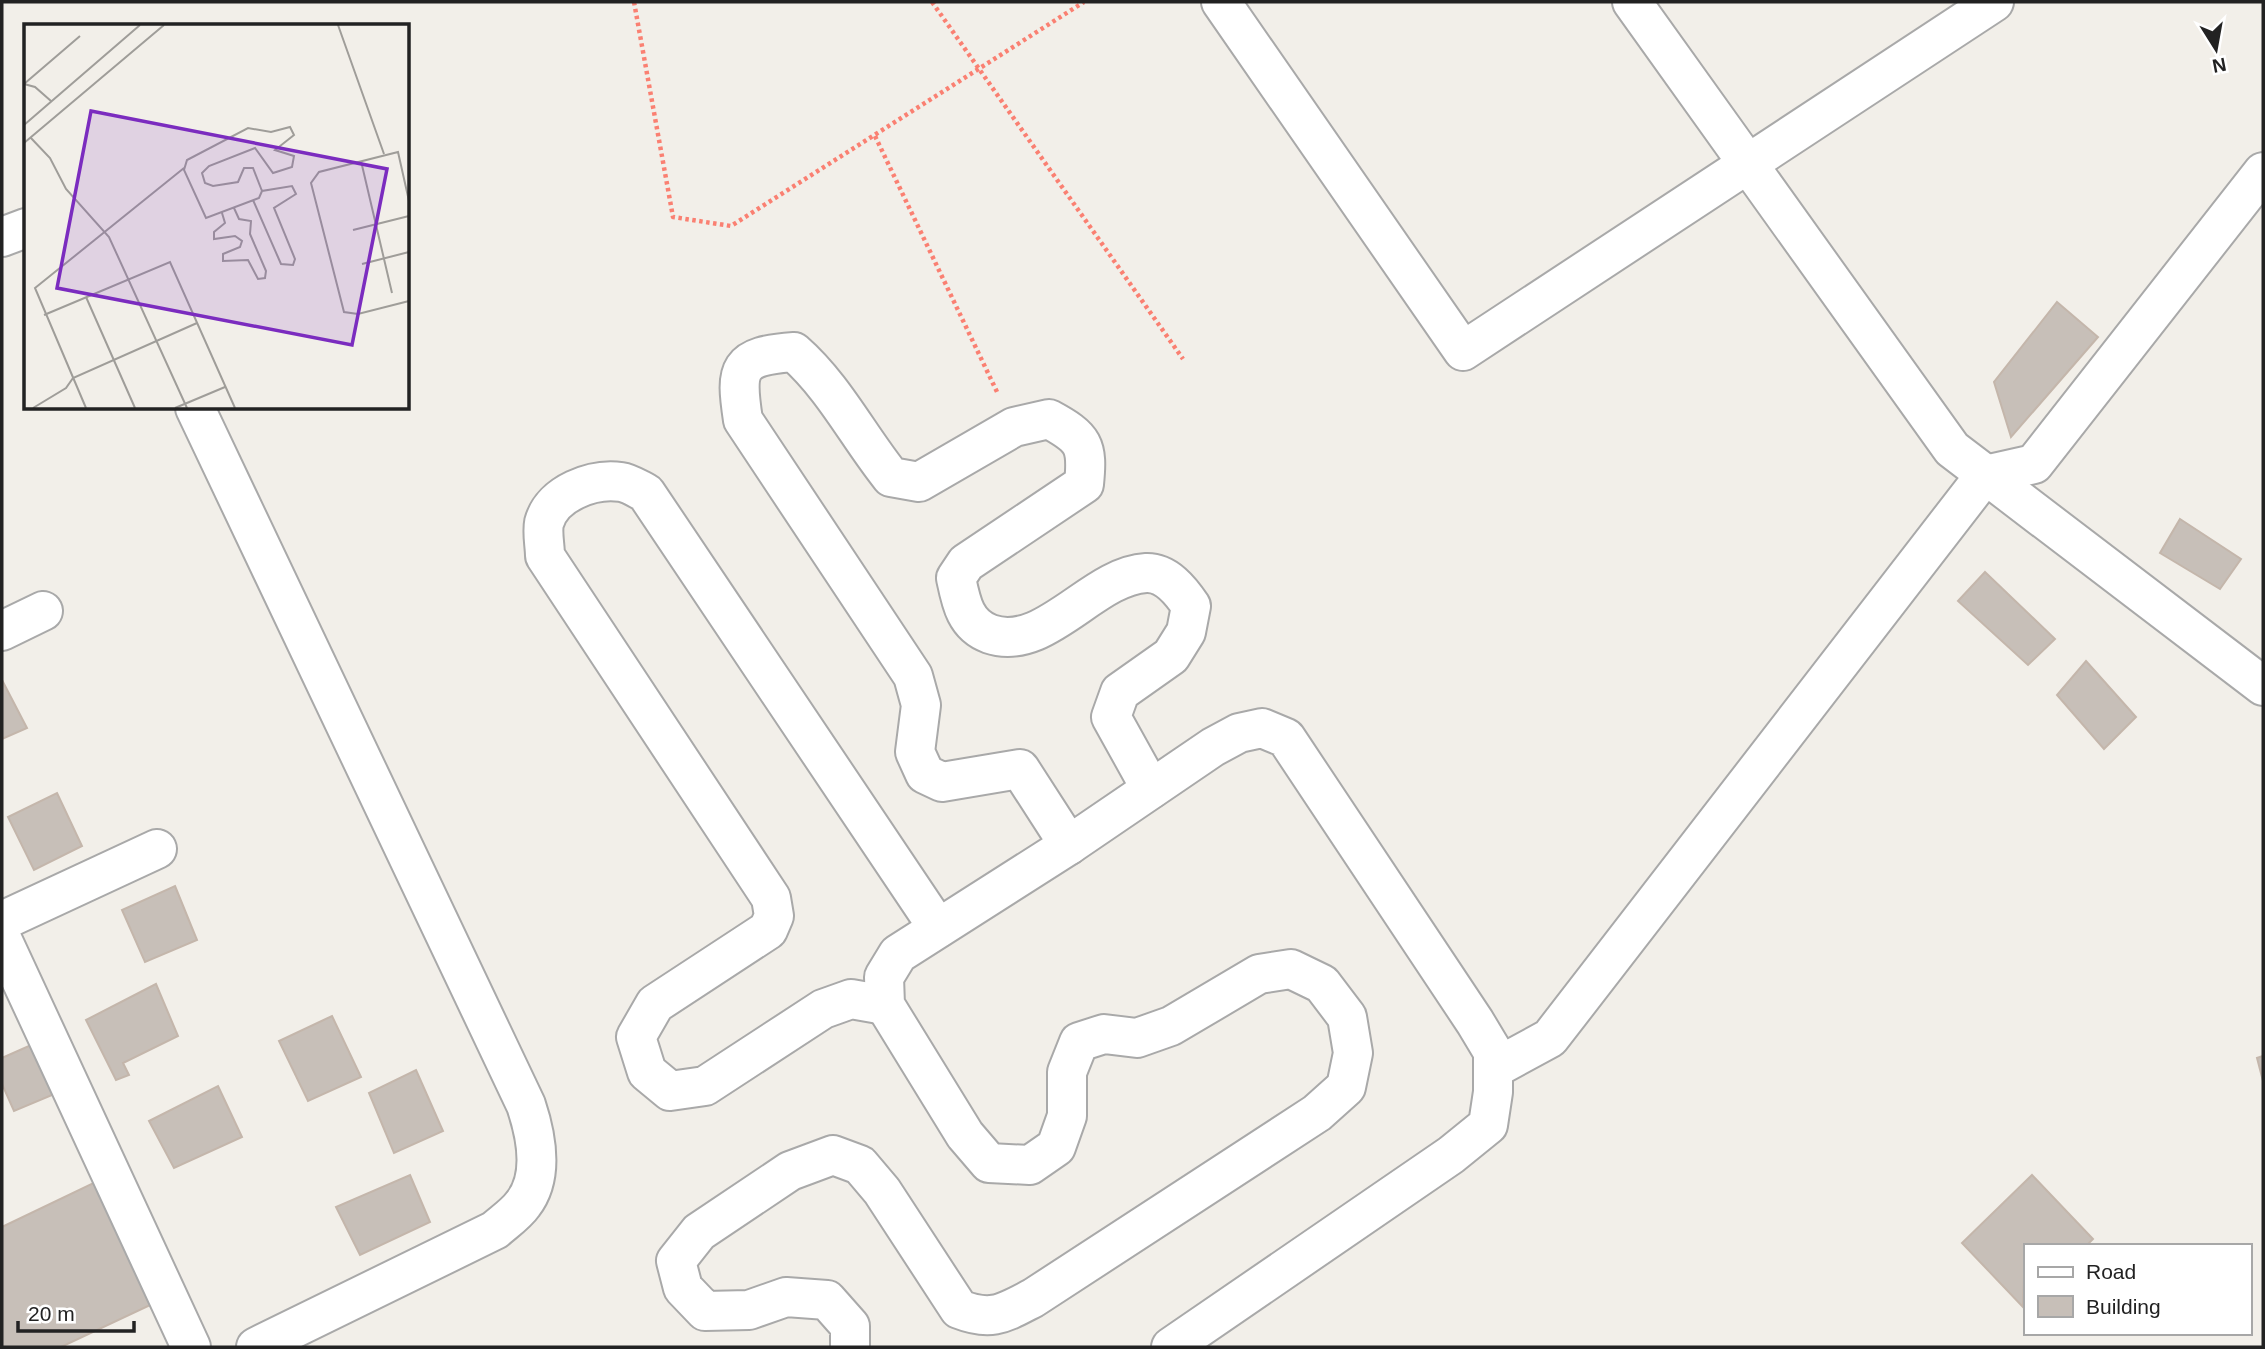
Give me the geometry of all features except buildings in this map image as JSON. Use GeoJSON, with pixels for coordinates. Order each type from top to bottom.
{"type":"FeatureCollection","features":[{"type":"Feature","properties":{"kind":"street"},"geometry":{"type":"LineString","coordinates":[[1220,2],[1463,351],[1994,2]]}},
{"type":"Feature","properties":{"kind":"street"},"geometry":{"type":"LineString","coordinates":[[1632,2],[1952,449],[2263,686]]}},
{"type":"Feature","properties":{"kind":"street"},"geometry":{"type":"LineString","coordinates":[[1493,1069],[1550,1038],[1985,475],[2034,464],[2263,172]]}},
{"type":"Feature","properties":{"kind":"street"},"geometry":{"type":"LineString","coordinates":[[2,237],[24,229]]}},
{"type":"Feature","properties":{"kind":"street"},"geometry":{"type":"LineString","coordinates":[[1069,845],[1020,769],[942,782],[925,774],[915,752],[921,705],[913,676],[743,420],[737,382],[744,367],[765,354],[794,352],[817,373],[869,450],[891,477],[919,482],[1014,427],[1049,419],[1075,433],[1087,454],[1084,484],[966,563],[956,578],[962,609],[979,630],[1003,638],[1022,637],[1117,581],[1147,572],[1176,584],[1191,606],[1186,632],[1171,656],[1120,692],[1111,717],[1152,789]]}},
{"type":"Feature","properties":{"kind":"street"},"geometry":{"type":"LineString","coordinates":[[196,410],[526,1105],[537,1140],[535,1172],[524,1203],[495,1230],[256,1347]]}},
{"type":"Feature","properties":{"kind":"street"},"geometry":{"type":"LineString","coordinates":[[885,1005],[851,999],[823,1009],[705,1086],[670,1091],[648,1072],[636,1037],[655,1004],[768,930],[774,916],[771,898],[545,556],[543,525],[550,508],[571,492],[596,482],[623,482],[646,493],[938,928]]}},
{"type":"Feature","properties":{"kind":"street"},"geometry":{"type":"LineString","coordinates":[[2,631],[43,611]]}},
{"type":"Feature","properties":{"kind":"street"},"geometry":{"type":"LineString","coordinates":[[850,1347],[850,1326],[827,1300],[786,1297],[749,1310],[705,1311],[684,1288],[676,1261],[699,1232],[733,1209],[790,1171],[833,1155],[860,1165],[882,1191],[960,1309],[980,1317],[1002,1314],[1033,1298],[1317,1113],[1346,1087],[1353,1053],[1348,1017],[1322,984],[1291,968],[1259,974],[1171,1026],[1137,1038],[1104,1034],[1079,1042],[1067,1072],[1067,1116],[1056,1147],[1030,1165],[989,1163],[965,1135],[885,1005],[884,977],[898,954],[1069,845],[1213,747],[1239,733],[1262,728],[1286,738],[1493,1052],[1488,1125],[1451,1155],[1171,1347]]}},
{"type":"Feature","properties":{"kind":"street"},"geometry":{"type":"LineString","coordinates":[[2,922],[157,849]]}},
{"type":"Feature","properties":{"kind":"street"},"geometry":{"type":"LineString","coordinates":[[2,939],[191,1347]]}},
{"type":"Feature","properties":{"kind":"path"},"geometry":{"type":"LineString","coordinates":[[634,2],[673,217],[732,226],[1084,2]]}},
{"type":"Feature","properties":{"kind":"path"},"geometry":{"type":"LineString","coordinates":[[932,2],[1183,359]]}},
{"type":"Feature","properties":{"kind":"path"},"geometry":{"type":"LineString","coordinates":[[875,136],[1014,427]]}}]}
